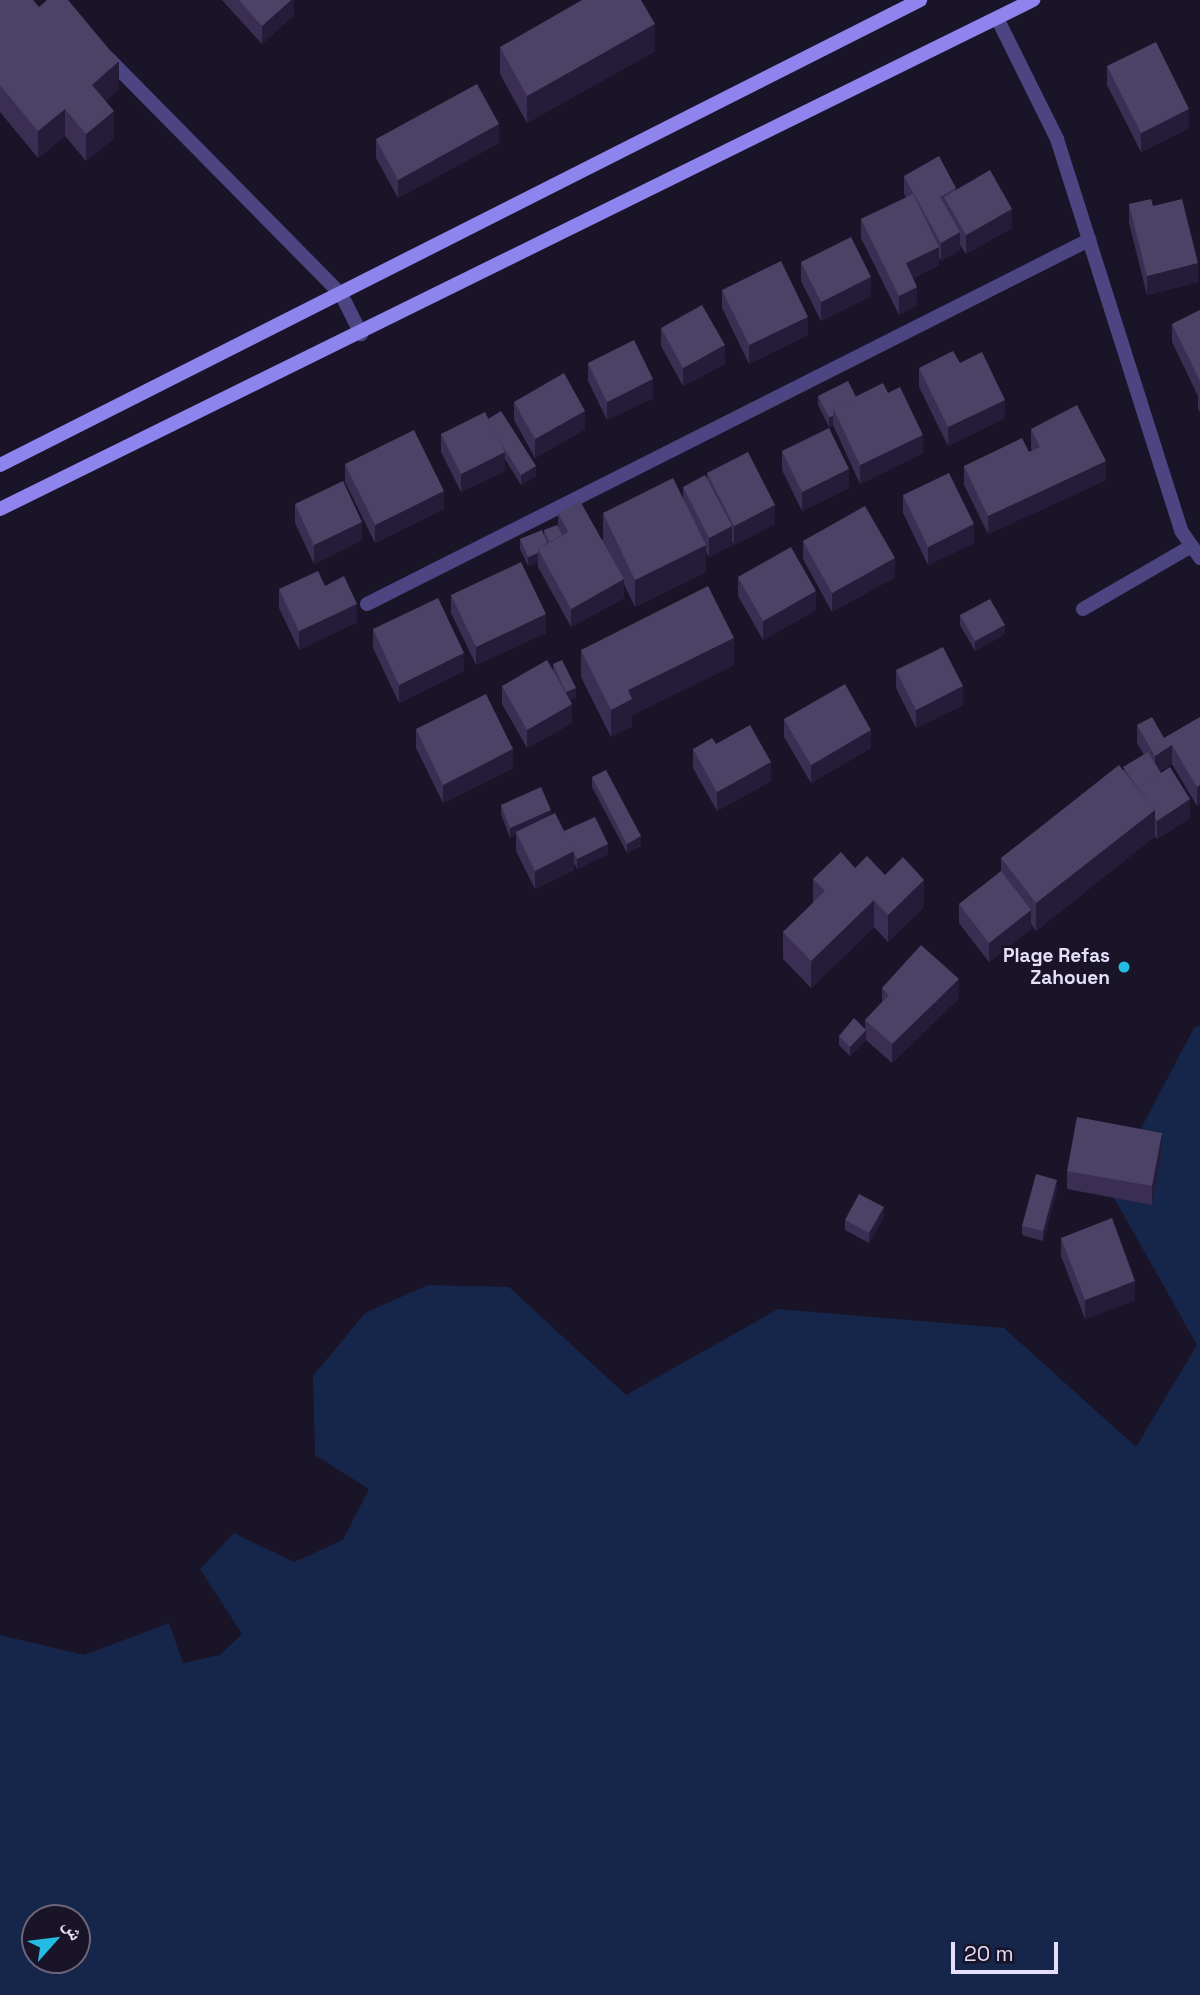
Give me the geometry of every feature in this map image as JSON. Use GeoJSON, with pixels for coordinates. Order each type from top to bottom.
{"type":"FeatureCollection","features":[{"type":"Feature","properties":{"kind":"main road"},"geometry":{"type":"LineString","coordinates":[[0,465],[919,0]]}},
{"type":"Feature","properties":{"kind":"main road"},"geometry":{"type":"LineString","coordinates":[[0,509],[361,334],[1033,0]]}},
{"type":"Feature","properties":{"kind":"street"},"geometry":{"type":"LineString","coordinates":[[997,18],[1057,139],[1195,553],[1083,609]]}},
{"type":"Feature","properties":{"kind":"street"},"geometry":{"type":"LineString","coordinates":[[99,49],[341,294],[361,334]]}},
{"type":"Feature","properties":{"kind":"street"},"geometry":{"type":"LineString","coordinates":[[367,604],[1089,240]]}},
{"type":"Feature","properties":{"kind":"water"},"geometry":{"type":"Polygon","coordinates":[[[1200,1025],[1200,1995],[0,1995],[0,1635],[84,1655],[169,1623],[183,1663],[220,1655],[242,1634],[200,1569],[234,1533],[294,1562],[343,1540],[369,1489],[315,1455],[313,1376],[365,1313],[428,1285],[509,1287],[626,1395],[778,1309],[1004,1328],[1136,1447],[1197,1345],[1109,1189],[1194,1028],[1200,1025]]]}},
{"type":"Feature","properties":{"kind":"building"},"geometry":{"type":"Polygon","coordinates":[[[0,0],[33,0],[39,7],[47,0],[68,0],[119,61],[92,85],[114,111],[86,134],[65,109],[38,131],[0,85],[0,0]]]}},
{"type":"Feature","properties":{"kind":"building"},"geometry":{"type":"Polygon","coordinates":[[[239,0],[291,0],[262,26],[239,0]]]}},
{"type":"Feature","properties":{"kind":"building"},"geometry":{"type":"Polygon","coordinates":[[[582,0],[641,0],[655,24],[527,96],[500,47],[582,0]]]}},
{"type":"Feature","properties":{"kind":"building"},"geometry":{"type":"Polygon","coordinates":[[[1156,42],[1189,109],[1141,133],[1107,66],[1156,42]]]}},
{"type":"Feature","properties":{"kind":"building"},"geometry":{"type":"Polygon","coordinates":[[[477,84],[499,124],[398,180],[376,139],[477,84]]]}},
{"type":"Feature","properties":{"kind":"building"},"geometry":{"type":"Polygon","coordinates":[[[939,156],[956,188],[940,197],[960,232],[941,243],[904,176],[939,156]]]}},
{"type":"Feature","properties":{"kind":"building"},"geometry":{"type":"Polygon","coordinates":[[[990,170],[1012,209],[966,235],[944,197],[990,170]]]}},
{"type":"Feature","properties":{"kind":"building"},"geometry":{"type":"Polygon","coordinates":[[[913,194],[939,247],[906,263],[917,287],[899,296],[861,219],[913,194]]]}},
{"type":"Feature","properties":{"kind":"building"},"geometry":{"type":"Polygon","coordinates":[[[1151,199],[1153,206],[1182,199],[1198,263],[1147,276],[1129,204],[1151,199]]]}},
{"type":"Feature","properties":{"kind":"building"},"geometry":{"type":"Polygon","coordinates":[[[851,237],[871,277],[821,302],[801,262],[851,237]]]}},
{"type":"Feature","properties":{"kind":"building"},"geometry":{"type":"Polygon","coordinates":[[[781,261],[808,317],[749,345],[722,290],[781,261]]]}},
{"type":"Feature","properties":{"kind":"building"},"geometry":{"type":"Polygon","coordinates":[[[702,305],[725,345],[683,368],[661,328],[702,305]]]}},
{"type":"Feature","properties":{"kind":"building"},"geometry":{"type":"Polygon","coordinates":[[[1200,310],[1200,381],[1172,324],[1200,310]]]}},
{"type":"Feature","properties":{"kind":"building"},"geometry":{"type":"Polygon","coordinates":[[[634,340],[653,379],[607,402],[588,363],[634,340]]]}},
{"type":"Feature","properties":{"kind":"building"},"geometry":{"type":"Polygon","coordinates":[[[953,351],[960,363],[982,352],[1005,400],[948,427],[919,368],[953,351]]]}},
{"type":"Feature","properties":{"kind":"building"},"geometry":{"type":"Polygon","coordinates":[[[564,373],[585,411],[535,439],[514,402],[564,373]]]}},
{"type":"Feature","properties":{"kind":"building"},"geometry":{"type":"Polygon","coordinates":[[[848,381],[856,397],[833,408],[833,416],[829,417],[818,396],[848,381]]]}},
{"type":"Feature","properties":{"kind":"building"},"geometry":{"type":"Polygon","coordinates":[[[883,383],[888,393],[900,387],[923,435],[860,465],[833,408],[883,383]]]}},
{"type":"Feature","properties":{"kind":"building"},"geometry":{"type":"Polygon","coordinates":[[[1077,405],[1106,461],[988,516],[964,466],[1022,438],[1029,452],[1040,447],[1031,429],[1077,405]]]}},
{"type":"Feature","properties":{"kind":"building"},"geometry":{"type":"Polygon","coordinates":[[[501,411],[536,466],[521,475],[488,419],[501,411]]]}},
{"type":"Feature","properties":{"kind":"building"},"geometry":{"type":"Polygon","coordinates":[[[485,412],[505,452],[461,474],[441,434],[485,412]]]}},
{"type":"Feature","properties":{"kind":"building"},"geometry":{"type":"Polygon","coordinates":[[[829,428],[849,469],[802,492],[782,451],[829,428]]]}},
{"type":"Feature","properties":{"kind":"building"},"geometry":{"type":"Polygon","coordinates":[[[414,430],[444,491],[375,525],[345,464],[414,430]]]}},
{"type":"Feature","properties":{"kind":"building"},"geometry":{"type":"Polygon","coordinates":[[[748,452],[775,505],[734,526],[707,473],[748,452]]]}},
{"type":"Feature","properties":{"kind":"building"},"geometry":{"type":"Polygon","coordinates":[[[949,473],[974,524],[928,547],[903,495],[949,473]]]}},
{"type":"Feature","properties":{"kind":"building"},"geometry":{"type":"Polygon","coordinates":[[[705,475],[732,526],[709,538],[683,487],[705,475]]]}},
{"type":"Feature","properties":{"kind":"building"},"geometry":{"type":"Polygon","coordinates":[[[673,478],[706,545],[635,580],[603,513],[673,478]]]}},
{"type":"Feature","properties":{"kind":"building"},"geometry":{"type":"Polygon","coordinates":[[[343,481],[362,522],[314,545],[295,504],[343,481]]]}},
{"type":"Feature","properties":{"kind":"building"},"geometry":{"type":"Polygon","coordinates":[[[580,501],[624,579],[571,609],[538,549],[568,532],[558,513],[580,501]]]}},
{"type":"Feature","properties":{"kind":"building"},"geometry":{"type":"Polygon","coordinates":[[[865,506],[895,558],[832,593],[803,541],[865,506]]]}},
{"type":"Feature","properties":{"kind":"building"},"geometry":{"type":"Polygon","coordinates":[[[557,525],[562,535],[549,542],[544,530],[557,525]]]}},
{"type":"Feature","properties":{"kind":"building"},"geometry":{"type":"Polygon","coordinates":[[[542,530],[547,543],[538,549],[538,553],[528,557],[520,539],[542,530]]]}},
{"type":"Feature","properties":{"kind":"building"},"geometry":{"type":"Polygon","coordinates":[[[791,547],[816,591],[763,621],[738,577],[791,547]]]}},
{"type":"Feature","properties":{"kind":"building"},"geometry":{"type":"Polygon","coordinates":[[[521,562],[546,614],[476,647],[451,595],[521,562]]]}},
{"type":"Feature","properties":{"kind":"building"},"geometry":{"type":"Polygon","coordinates":[[[318,571],[325,586],[344,576],[357,604],[299,631],[279,589],[318,571]]]}},
{"type":"Feature","properties":{"kind":"building"},"geometry":{"type":"Polygon","coordinates":[[[708,586],[734,638],[628,690],[632,699],[611,710],[581,650],[708,586]]]}},
{"type":"Feature","properties":{"kind":"building"},"geometry":{"type":"Polygon","coordinates":[[[438,598],[464,653],[399,685],[373,629],[438,598]]]}},
{"type":"Feature","properties":{"kind":"building"},"geometry":{"type":"Polygon","coordinates":[[[990,599],[1005,625],[975,641],[960,615],[990,599]]]}},
{"type":"Feature","properties":{"kind":"building"},"geometry":{"type":"Polygon","coordinates":[[[943,647],[963,686],[916,710],[896,670],[943,647]]]}},
{"type":"Feature","properties":{"kind":"building"},"geometry":{"type":"Polygon","coordinates":[[[547,660],[572,704],[527,730],[502,686],[547,660]]]}},
{"type":"Feature","properties":{"kind":"building"},"geometry":{"type":"Polygon","coordinates":[[[562,660],[576,688],[566,692],[553,664],[562,660]]]}},
{"type":"Feature","properties":{"kind":"building"},"geometry":{"type":"Polygon","coordinates":[[[845,684],[871,730],[811,765],[784,719],[845,684]]]}},
{"type":"Feature","properties":{"kind":"building"},"geometry":{"type":"Polygon","coordinates":[[[486,694],[513,749],[443,785],[416,729],[486,694]]]}},
{"type":"Feature","properties":{"kind":"building"},"geometry":{"type":"Polygon","coordinates":[[[1152,717],[1164,738],[1200,717],[1200,785],[1197,787],[1172,745],[1155,756],[1137,725],[1152,717]]]}},
{"type":"Feature","properties":{"kind":"building"},"geometry":{"type":"Polygon","coordinates":[[[750,725],[771,762],[717,792],[693,749],[712,738],[716,744],[750,725]]]}},
{"type":"Feature","properties":{"kind":"building"},"geometry":{"type":"Polygon","coordinates":[[[1148,752],[1161,773],[1138,788],[1123,767],[1148,752]]]}},
{"type":"Feature","properties":{"kind":"building"},"geometry":{"type":"Polygon","coordinates":[[[1119,765],[1155,810],[1036,903],[1001,858],[1119,765]]]}},
{"type":"Feature","properties":{"kind":"building"},"geometry":{"type":"Polygon","coordinates":[[[1170,767],[1190,799],[1157,821],[1155,810],[1138,788],[1170,767]]]}},
{"type":"Feature","properties":{"kind":"building"},"geometry":{"type":"Polygon","coordinates":[[[606,770],[641,836],[627,844],[592,777],[606,770]]]}},
{"type":"Feature","properties":{"kind":"building"},"geometry":{"type":"Polygon","coordinates":[[[541,787],[551,810],[510,828],[501,805],[541,787]]]}},
{"type":"Feature","properties":{"kind":"building"},"geometry":{"type":"Polygon","coordinates":[[[555,813],[574,851],[535,871],[516,832],[555,813]]]}},
{"type":"Feature","properties":{"kind":"building"},"geometry":{"type":"Polygon","coordinates":[[[595,817],[608,844],[577,859],[564,831],[595,817]]]}},
{"type":"Feature","properties":{"kind":"building"},"geometry":{"type":"Polygon","coordinates":[[[841,852],[855,868],[867,856],[885,875],[903,857],[924,880],[888,915],[874,900],[811,961],[783,932],[825,891],[813,879],[841,852]]]}},
{"type":"Feature","properties":{"kind":"building"},"geometry":{"type":"Polygon","coordinates":[[[1001,871],[1031,910],[989,943],[959,904],[1001,871]]]}},
{"type":"Feature","properties":{"kind":"building"},"geometry":{"type":"Polygon","coordinates":[[[921,945],[959,979],[892,1044],[865,1020],[889,995],[882,988],[921,945]]]}},
{"type":"Feature","properties":{"kind":"building"},"geometry":{"type":"Polygon","coordinates":[[[854,1018],[866,1030],[850,1047],[839,1036],[854,1018]]]}},
{"type":"Feature","properties":{"kind":"building"},"geometry":{"type":"Polygon","coordinates":[[[1077,1117],[1162,1133],[1152,1186],[1067,1171],[1077,1117]]]}},
{"type":"Feature","properties":{"kind":"building"},"geometry":{"type":"Polygon","coordinates":[[[1036,1174],[1057,1180],[1043,1231],[1022,1226],[1036,1174]]]}},
{"type":"Feature","properties":{"kind":"building"},"geometry":{"type":"Polygon","coordinates":[[[859,1194],[884,1207],[869,1233],[845,1220],[859,1194]]]}},
{"type":"Feature","properties":{"kind":"building"},"geometry":{"type":"Polygon","coordinates":[[[1112,1218],[1135,1281],[1085,1300],[1061,1238],[1112,1218]]]}},
{"type":"Feature","properties":{"kind":"place","name":"Plage Refas Zahouen"},"geometry":{"type":"Point","coordinates":[1124,967]}}]}
